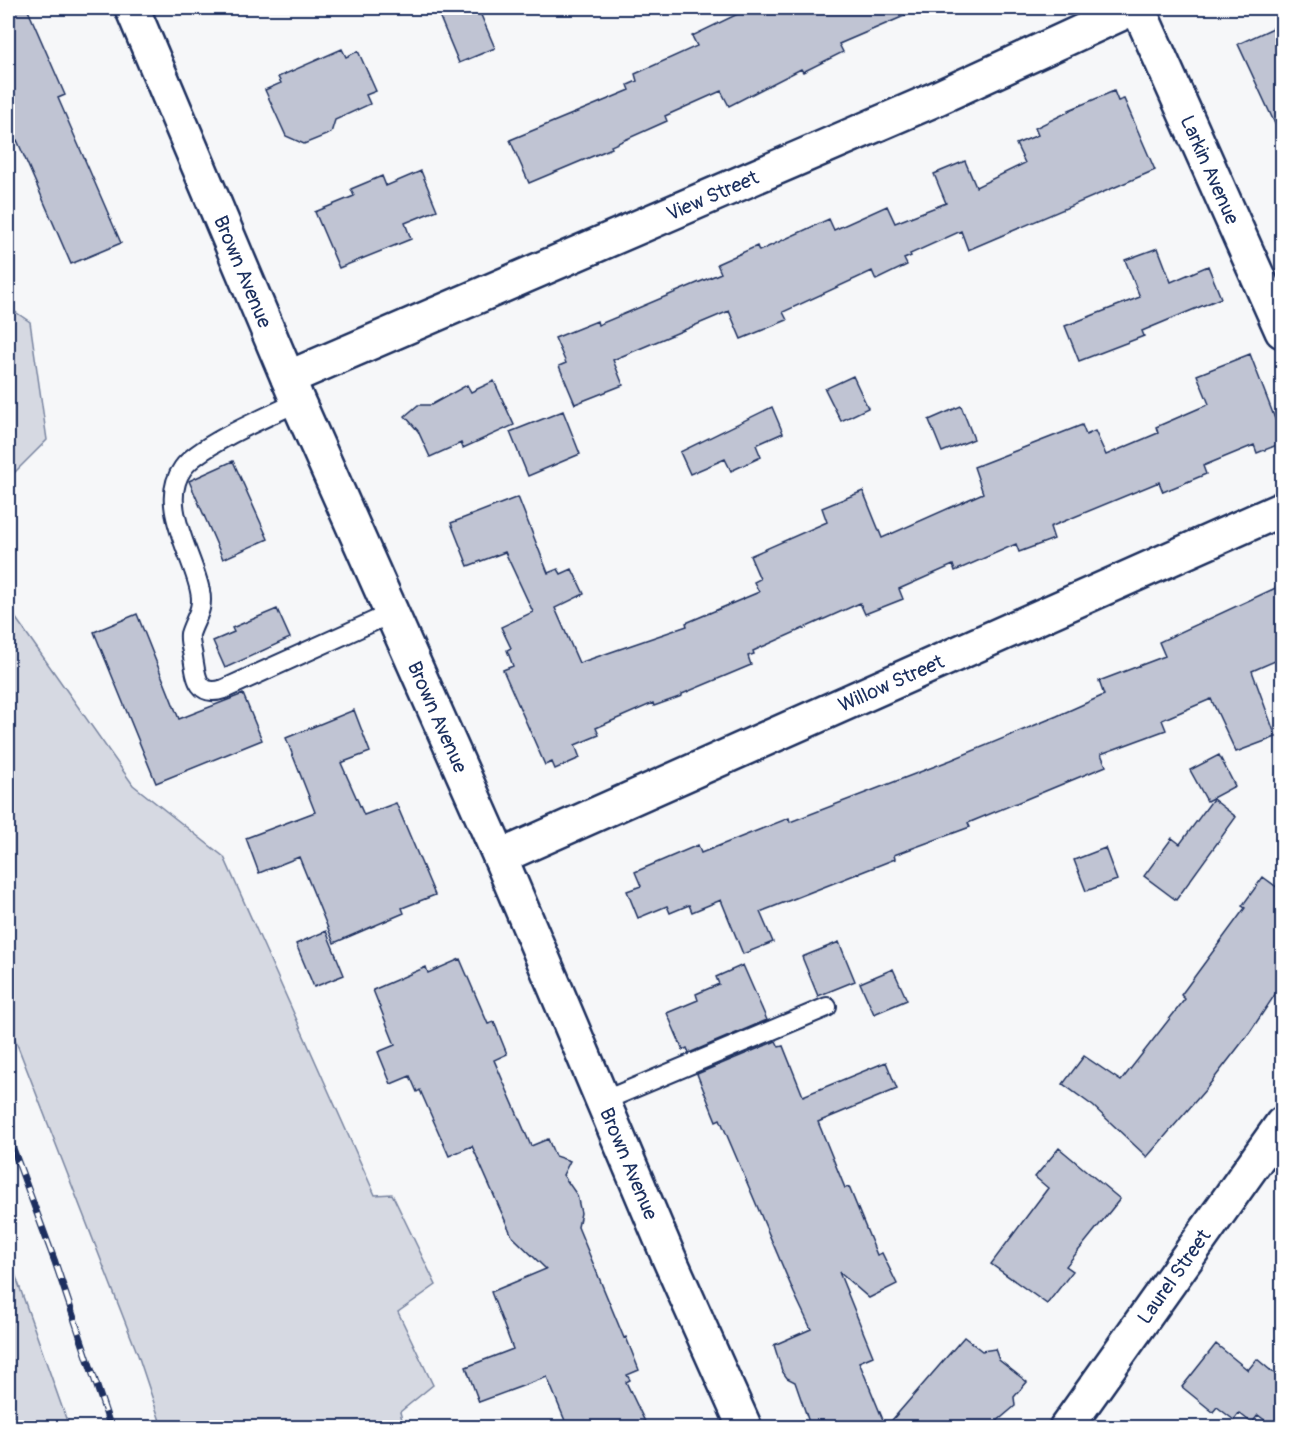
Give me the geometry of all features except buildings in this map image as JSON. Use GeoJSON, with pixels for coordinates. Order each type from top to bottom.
{"type":"FeatureCollection","features":[{"type":"Feature","properties":{"kind":"street","name":"Brown Avenue"},"geometry":{"type":"LineString","coordinates":[[132,8],[293,390],[500,857],[669,1258],[745,1428]]}},
{"type":"Feature","properties":{"kind":"street","name":"View Street"},"geometry":{"type":"LineString","coordinates":[[293,390],[1133,8]]}},
{"type":"Feature","properties":{"kind":"street","name":"Larkin Avenue"},"geometry":{"type":"LineString","coordinates":[[1138,8],[1282,331]]}},
{"type":"Feature","properties":{"kind":"street","name":"Willow Street"},"geometry":{"type":"LineString","coordinates":[[500,857],[1282,509]]}},
{"type":"Feature","properties":{"kind":"street","name":"Laurel Street"},"geometry":{"type":"LineString","coordinates":[[1065,1428],[1282,1124]]}},
{"type":"Feature","properties":{"kind":"lane"},"geometry":{"type":"LineString","coordinates":[[293,390],[183,467],[175,486],[175,516],[200,591],[201,612],[189,636],[196,679],[208,690],[224,689],[392,613]]}},
{"type":"Feature","properties":{"kind":"lane"},"geometry":{"type":"LineString","coordinates":[[603,1101],[827,1006]]}},
{"type":"Feature","properties":{"kind":"shaded area"},"geometry":{"type":"Polygon","coordinates":[[[8,307],[30,322],[47,440],[8,479],[8,307]]]}},
{"type":"Feature","properties":{"kind":"shaded area"},"geometry":{"type":"Polygon","coordinates":[[[8,607],[133,785],[224,857],[375,1195],[392,1194],[436,1285],[398,1312],[433,1385],[400,1412],[404,1427],[162,1427],[138,1355],[8,1021],[8,607]]]}},
{"type":"Feature","properties":{"kind":"shaded area"},"geometry":{"type":"Polygon","coordinates":[[[8,1254],[69,1427],[8,1427],[8,1254]]]}},
{"type":"Feature","properties":{"kind":"railway"},"geometry":{"type":"LineString","coordinates":[[8,1135],[55,1262],[111,1428]]}}]}
